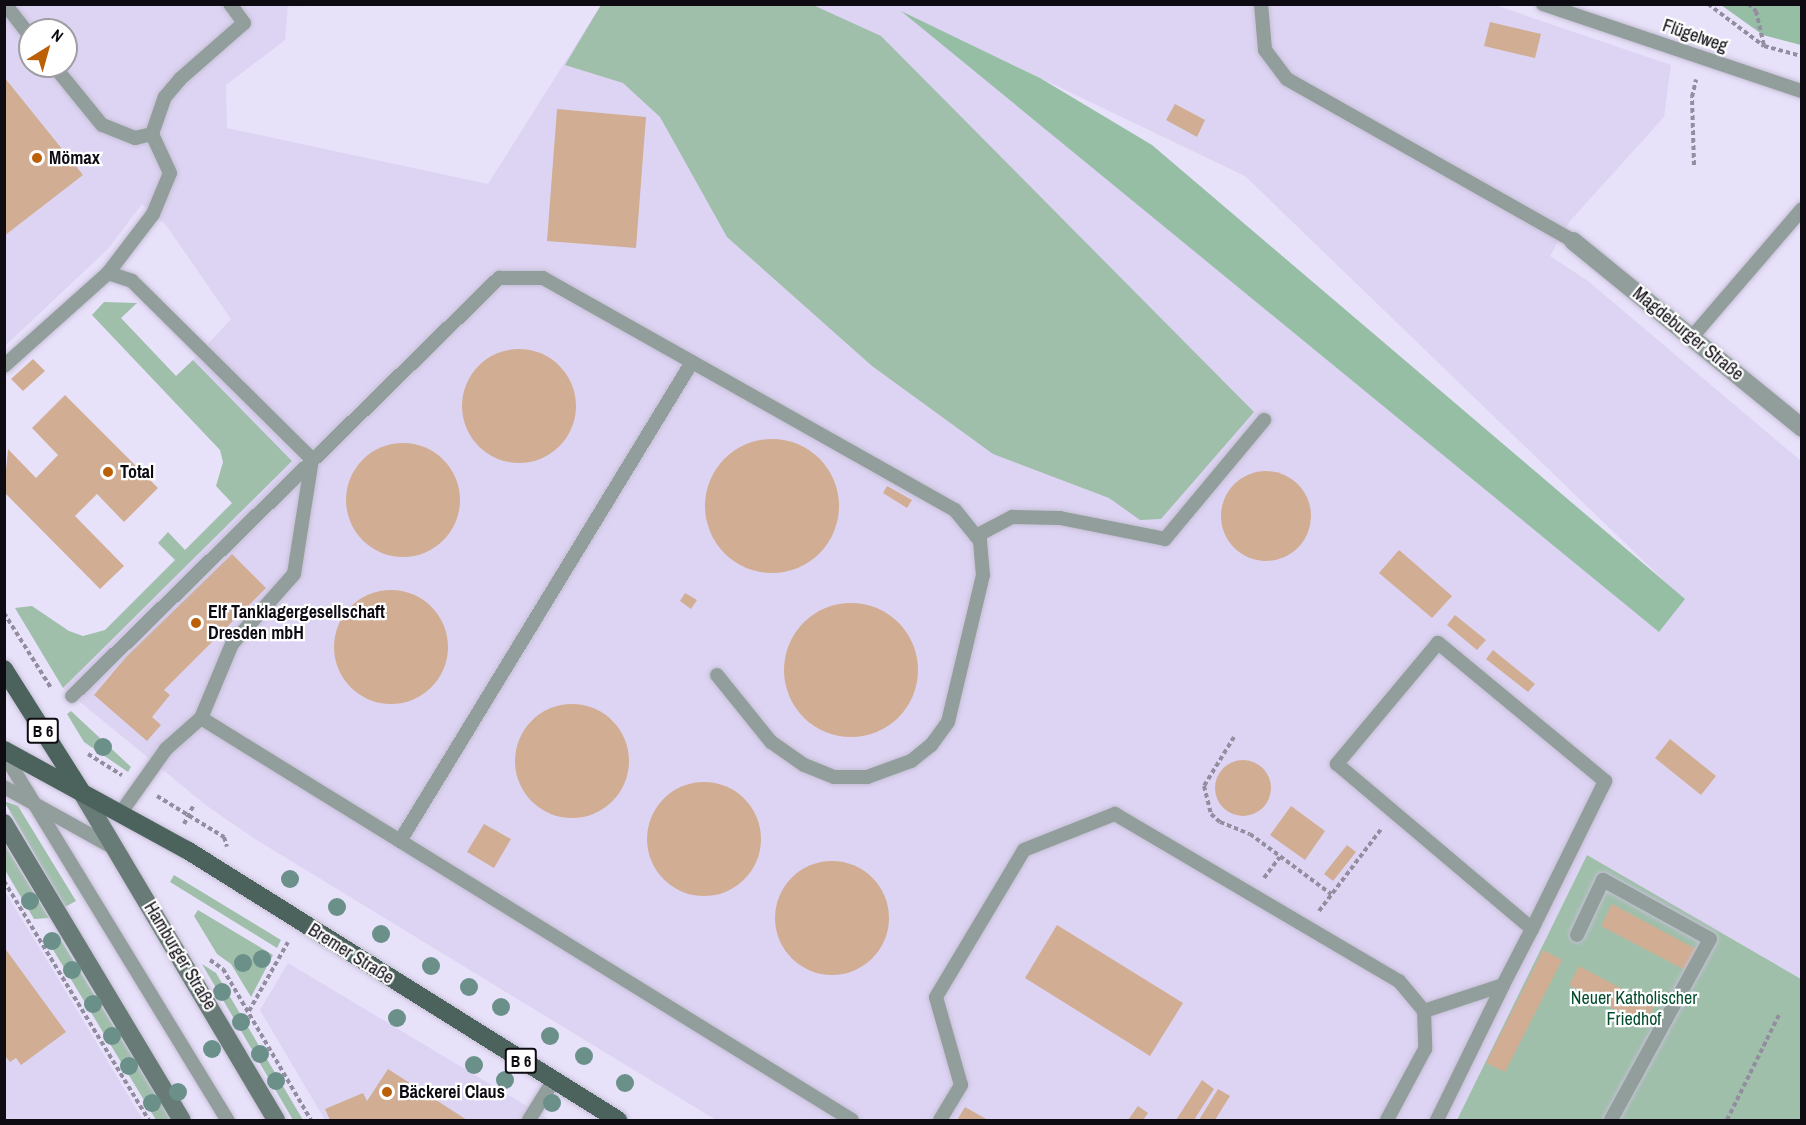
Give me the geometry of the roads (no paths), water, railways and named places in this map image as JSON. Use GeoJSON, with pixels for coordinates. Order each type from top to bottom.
{"type":"FeatureCollection","features":[{"type":"Feature","properties":{"kind":"main road","name":"Hamburger Straße"},"geometry":{"type":"LineString","coordinates":[[4,669],[116,849],[276,1120]]}},
{"type":"Feature","properties":{"kind":"main road","name":"Hamburger Straße"},"geometry":{"type":"LineString","coordinates":[[4,752],[81,793]]}},
{"type":"Feature","properties":{"kind":"main road","name":"Bremer Straße"},"geometry":{"type":"LineString","coordinates":[[81,793],[122,811],[618,1120]]}},
{"type":"Feature","properties":{"kind":"main road"},"geometry":{"type":"LineString","coordinates":[[4,823],[182,1120]]}},
{"type":"Feature","properties":{"kind":"street","name":"Magdeburger Straße"},"geometry":{"type":"LineString","coordinates":[[1573,241],[1802,428]]}},
{"type":"Feature","properties":{"kind":"lane"},"geometry":{"type":"LineString","coordinates":[[5,4],[18,21]]}},
{"type":"Feature","properties":{"kind":"lane"},"geometry":{"type":"LineString","coordinates":[[4,366],[108,273],[153,214],[170,173],[152,134],[165,97],[180,79],[244,23],[230,4]]}},
{"type":"Feature","properties":{"kind":"lane"},"geometry":{"type":"LineString","coordinates":[[1261,4],[1266,50],[1287,80],[1573,241]]}},
{"type":"Feature","properties":{"kind":"lane","name":"Flügelweg"},"geometry":{"type":"LineString","coordinates":[[1543,4],[1802,91]]}},
{"type":"Feature","properties":{"kind":"lane"},"geometry":{"type":"LineString","coordinates":[[64,78],[102,125],[135,138],[152,134]]}},
{"type":"Feature","properties":{"kind":"lane"},"geometry":{"type":"LineString","coordinates":[[1692,337],[1802,209]]}},
{"type":"Feature","properties":{"kind":"lane"},"geometry":{"type":"LineString","coordinates":[[108,273],[132,281],[312,459]]}},
{"type":"Feature","properties":{"kind":"lane"},"geometry":{"type":"LineString","coordinates":[[72,696],[499,278],[543,278],[955,510],[976,536],[983,576],[948,722],[931,746],[911,761],[867,777],[834,777],[804,765],[771,742],[717,675]]}},
{"type":"Feature","properties":{"kind":"lane"},"geometry":{"type":"LineString","coordinates":[[400,841],[692,362]]}},
{"type":"Feature","properties":{"kind":"lane"},"geometry":{"type":"LineString","coordinates":[[976,536],[1012,517],[1060,518],[1165,539],[1264,420]]}},
{"type":"Feature","properties":{"kind":"lane"},"geometry":{"type":"LineString","coordinates":[[122,811],[166,749],[201,718],[232,644],[294,574],[312,459]]}},
{"type":"Feature","properties":{"kind":"lane"},"geometry":{"type":"LineString","coordinates":[[1437,1120],[1605,781],[1438,643],[1337,764],[1532,928]]}},
{"type":"Feature","properties":{"kind":"lane"},"geometry":{"type":"LineString","coordinates":[[201,718],[852,1120]]}},
{"type":"Feature","properties":{"kind":"lane"},"geometry":{"type":"LineString","coordinates":[[4,752],[227,1120]]}},
{"type":"Feature","properties":{"kind":"lane"},"geometry":{"type":"LineString","coordinates":[[4,787],[116,849]]}},
{"type":"Feature","properties":{"kind":"lane"},"geometry":{"type":"LineString","coordinates":[[940,1120],[961,1085],[936,997],[1024,850],[1115,813],[1399,981],[1424,1011],[1425,1049],[1387,1120]]}},
{"type":"Feature","properties":{"kind":"lane"},"geometry":{"type":"LineString","coordinates":[[1577,934],[1603,880],[1710,939],[1611,1120]]}},
{"type":"Feature","properties":{"kind":"lane"},"geometry":{"type":"LineString","coordinates":[[1424,1011],[1503,985]]}},
{"type":"Feature","properties":{"kind":"lane"},"geometry":{"type":"LineString","coordinates":[[529,1120],[553,1081]]}},
{"type":"Feature","properties":{"kind":"place","name":"Mömax"},"geometry":{"type":"Point","coordinates":[37,158]}},
{"type":"Feature","properties":{"kind":"place","name":"Total"},"geometry":{"type":"Point","coordinates":[108,472]}},
{"type":"Feature","properties":{"kind":"place","name":"Elf Tanklagergesellschaft Dresden mbH"},"geometry":{"type":"Point","coordinates":[196,623]}},
{"type":"Feature","properties":{"kind":"place","name":"Bäckerei Claus"},"geometry":{"type":"Point","coordinates":[387,1092]}},
{"type":"Feature","properties":{"kind":"park label","name":"Neuer Katholischer Friedhof"},"geometry":{"type":"Point","coordinates":[1634,1009]}}]}
